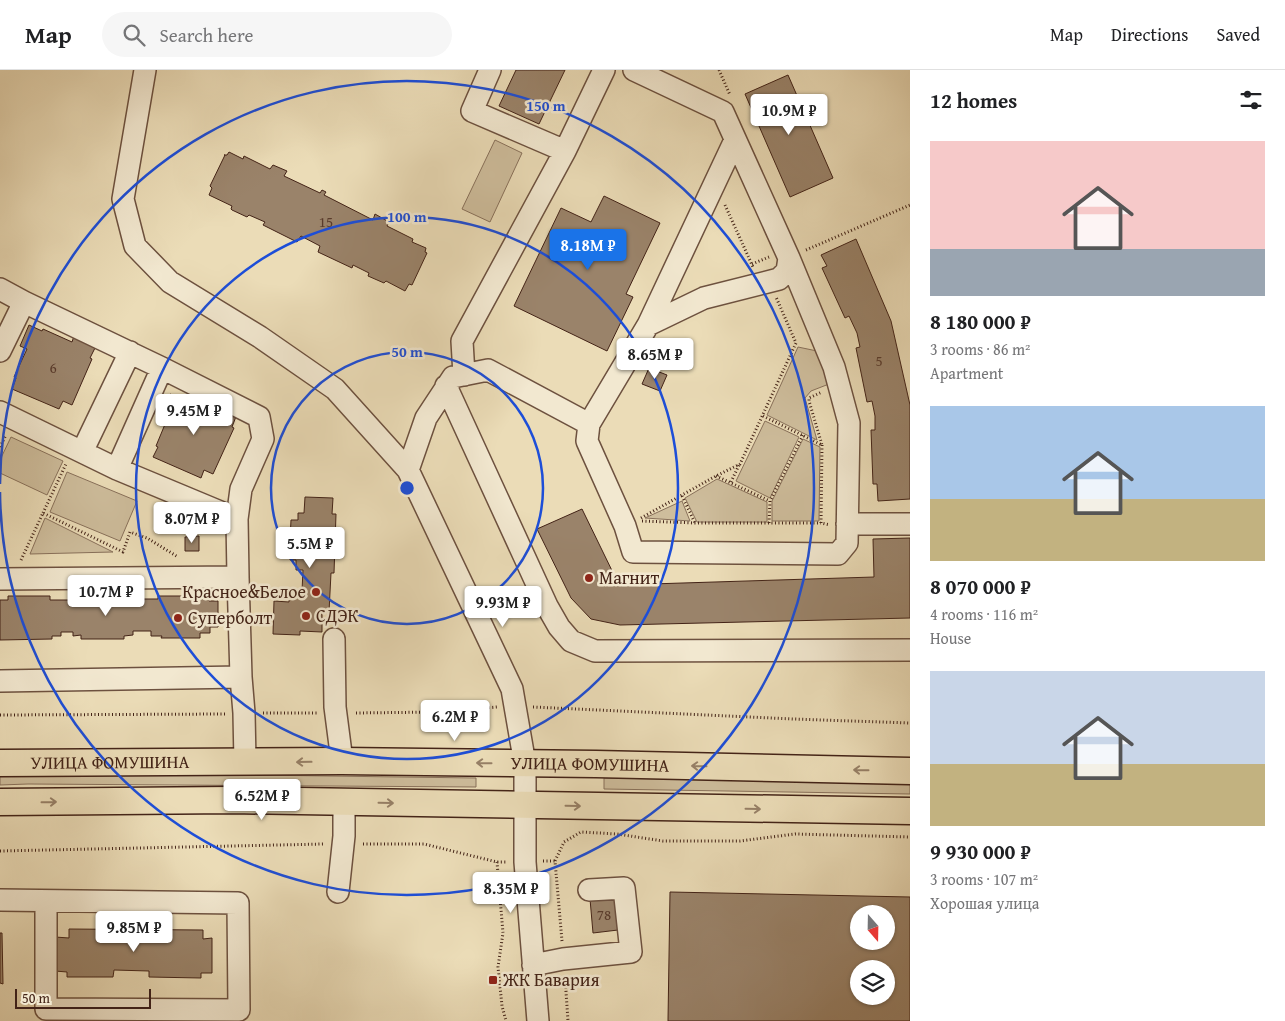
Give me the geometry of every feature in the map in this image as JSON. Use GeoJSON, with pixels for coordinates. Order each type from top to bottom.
{"type":"FeatureCollection","features":[{"type":"Feature","properties":{"kind":"main road","name":"УЛИЦА ФОМУШИНА"},"geometry":{"type":"LineString","coordinates":[[0,763],[342,761],[616,764],[910,771]]}},
{"type":"Feature","properties":{"kind":"main road"},"geometry":{"type":"LineString","coordinates":[[0,802],[344,801],[910,811]]}},
{"type":"Feature","properties":{"kind":"street"},"geometry":{"type":"LineString","coordinates":[[145,70],[123,199],[135,246],[170,282],[260,337],[334,389],[408,470],[512,689],[525,764],[525,862],[538,1021]]}},
{"type":"Feature","properties":{"kind":"street"},"geometry":{"type":"LineString","coordinates":[[490,70],[472,111],[564,151]]}},
{"type":"Feature","properties":{"kind":"street"},"geometry":{"type":"LineString","coordinates":[[464,375],[462,341],[564,151],[604,70]]}},
{"type":"Feature","properties":{"kind":"street"},"geometry":{"type":"LineString","coordinates":[[634,70],[723,112],[789,258],[834,367],[849,423],[847,543],[838,554],[633,552],[625,526],[587,441],[589,424],[648,325],[735,140]]}},
{"type":"Feature","properties":{"kind":"street"},"geometry":{"type":"LineString","coordinates":[[648,325],[704,298],[779,279],[786,271],[789,258]]}},
{"type":"Feature","properties":{"kind":"street"},"geometry":{"type":"LineString","coordinates":[[0,288],[24,302],[130,352],[259,417],[263,439],[241,489],[237,519],[245,762]]}},
{"type":"Feature","properties":{"kind":"street"},"geometry":{"type":"LineString","coordinates":[[0,351],[24,302]]}},
{"type":"Feature","properties":{"kind":"street"},"geometry":{"type":"LineString","coordinates":[[78,450],[130,352]]}},
{"type":"Feature","properties":{"kind":"street"},"geometry":{"type":"LineString","coordinates":[[117,469],[162,368]]}},
{"type":"Feature","properties":{"kind":"street"},"geometry":{"type":"LineString","coordinates":[[408,470],[426,418],[453,377],[488,370],[589,424]]}},
{"type":"Feature","properties":{"kind":"street"},"geometry":{"type":"LineString","coordinates":[[446,386],[547,606],[559,627],[571,641],[595,651],[910,650]]}},
{"type":"Feature","properties":{"kind":"street"},"geometry":{"type":"LineString","coordinates":[[0,412],[117,469],[237,519]]}},
{"type":"Feature","properties":{"kind":"street"},"geometry":{"type":"LineString","coordinates":[[847,524],[910,524]]}},
{"type":"Feature","properties":{"kind":"street"},"geometry":{"type":"LineString","coordinates":[[8,579],[238,577]]}},
{"type":"Feature","properties":{"kind":"street"},"geometry":{"type":"LineString","coordinates":[[334,639],[336,714],[342,761]]}},
{"type":"Feature","properties":{"kind":"street"},"geometry":{"type":"LineString","coordinates":[[0,681],[242,677]]}},
{"type":"Feature","properties":{"kind":"street"},"geometry":{"type":"LineString","coordinates":[[338,892],[343,844],[344,801]]}},
{"type":"Feature","properties":{"kind":"street"},"geometry":{"type":"LineString","coordinates":[[533,965],[563,959],[631,952],[624,888],[589,890]]}},
{"type":"Feature","properties":{"kind":"street"},"geometry":{"type":"LineString","coordinates":[[0,900],[238,904],[239,1010],[46,1009],[46,901]]}},
{"type":"Feature","properties":{"kind":"path"},"geometry":{"type":"LineString","coordinates":[[715,183],[751,264],[772,288],[796,343],[731,482]]}},
{"type":"Feature","properties":{"kind":"path"},"geometry":{"type":"LineString","coordinates":[[789,258],[910,205]]}},
{"type":"Feature","properties":{"kind":"path"},"geometry":{"type":"LineString","coordinates":[[822,523],[822,445],[809,398],[839,386]]}},
{"type":"Feature","properties":{"kind":"path"},"geometry":{"type":"LineString","coordinates":[[763,416],[822,445]]}},
{"type":"Feature","properties":{"kind":"path"},"geometry":{"type":"LineString","coordinates":[[769,523],[770,500],[803,435]]}},
{"type":"Feature","properties":{"kind":"path"},"geometry":{"type":"LineString","coordinates":[[8,579],[24,553],[43,513],[78,450]]}},
{"type":"Feature","properties":{"kind":"path"},"geometry":{"type":"LineString","coordinates":[[740,464],[637,520],[694,524],[847,524]]}},
{"type":"Feature","properties":{"kind":"path"},"geometry":{"type":"LineString","coordinates":[[716,476],[770,500]]}},
{"type":"Feature","properties":{"kind":"path"},"geometry":{"type":"LineString","coordinates":[[682,496],[694,524]]}},
{"type":"Feature","properties":{"kind":"path"},"geometry":{"type":"LineString","coordinates":[[43,513],[123,552],[130,532],[147,538],[182,560],[187,578]]}},
{"type":"Feature","properties":{"kind":"path"},"geometry":{"type":"LineString","coordinates":[[0,715],[336,714],[439,712],[515,706],[793,720],[910,723]]}},
{"type":"Feature","properties":{"kind":"path"},"geometry":{"type":"LineString","coordinates":[[0,851],[424,844],[496,862],[525,862],[555,861],[564,842],[581,832],[617,834],[663,841],[740,841],[795,834],[910,837]]}},
{"type":"Feature","properties":{"kind":"path"},"geometry":{"type":"LineString","coordinates":[[496,862],[503,932],[498,967],[502,1006],[506,1021]]}},
{"type":"Feature","properties":{"kind":"shaded area"},"geometry":{"type":"Polygon","coordinates":[[[495,140],[522,153],[490,222],[462,209],[495,140]]]}},
{"type":"Feature","properties":{"kind":"shaded area"},"geometry":{"type":"Polygon","coordinates":[[[798,347],[817,351],[829,384],[811,391],[805,398],[817,440],[767,415],[798,347]]]}},
{"type":"Feature","properties":{"kind":"shaded area"},"geometry":{"type":"Polygon","coordinates":[[[765,421],[799,437],[770,498],[736,481],[765,421]]]}},
{"type":"Feature","properties":{"kind":"shaded area"},"geometry":{"type":"Polygon","coordinates":[[[11,437],[63,461],[47,495],[0,473],[0,460],[11,437]]]}},
{"type":"Feature","properties":{"kind":"shaded area"},"geometry":{"type":"Polygon","coordinates":[[[803,439],[820,447],[819,521],[772,521],[772,501],[803,439]]]}},
{"type":"Feature","properties":{"kind":"shaded area"},"geometry":{"type":"Polygon","coordinates":[[[67,472],[137,501],[120,541],[50,512],[67,472]]]}},
{"type":"Feature","properties":{"kind":"shaded area"},"geometry":{"type":"Polygon","coordinates":[[[717,479],[767,502],[767,522],[697,522],[685,498],[717,479]]]}},
{"type":"Feature","properties":{"kind":"shaded area"},"geometry":{"type":"Polygon","coordinates":[[[682,501],[690,521],[645,518],[682,501]]]}},
{"type":"Feature","properties":{"kind":"shaded area"},"geometry":{"type":"Polygon","coordinates":[[[45,518],[113,552],[30,554],[45,518]]]}},
{"type":"Feature","properties":{"kind":"shaded area"},"geometry":{"type":"Polygon","coordinates":[[[0,773],[476,778],[476,787],[0,785],[0,773]]]}},
{"type":"Feature","properties":{"kind":"shaded area"},"geometry":{"type":"Polygon","coordinates":[[[604,778],[910,783],[910,794],[604,789],[604,778]]]}},
{"type":"Feature","properties":{"kind":"building"},"geometry":{"type":"Polygon","coordinates":[[[516,70],[565,70],[539,124],[499,106],[516,70]]]}},
{"type":"Feature","properties":{"kind":"building"},"geometry":{"type":"Polygon","coordinates":[[[788,75],[833,178],[790,197],[745,94],[788,75]]]}},
{"type":"Feature","properties":{"kind":"building"},"geometry":{"type":"Polygon","coordinates":[[[229,152],[243,159],[244,156],[270,169],[273,165],[287,171],[284,176],[320,193],[322,190],[326,192],[324,195],[373,220],[375,214],[389,222],[387,226],[413,239],[412,242],[426,248],[425,252],[427,253],[412,285],[409,284],[405,291],[386,281],[384,283],[368,276],[369,273],[353,265],[352,268],[318,252],[320,246],[301,236],[297,242],[263,225],[265,222],[232,210],[232,206],[209,195],[212,188],[210,186],[225,155],[229,152]]]}},
{"type":"Feature","properties":{"kind":"building"},"geometry":{"type":"Polygon","coordinates":[[[604,196],[660,223],[626,294],[633,297],[607,351],[514,306],[561,208],[591,222],[604,196]]]}},
{"type":"Feature","properties":{"kind":"building"},"geometry":{"type":"Polygon","coordinates":[[[856,239],[891,321],[910,405],[910,499],[878,501],[877,484],[873,484],[871,430],[875,430],[875,416],[872,401],[867,402],[856,348],[860,347],[857,333],[849,316],[845,318],[822,268],[827,266],[821,255],[856,239]]]}},
{"type":"Feature","properties":{"kind":"building"},"geometry":{"type":"Polygon","coordinates":[[[29,325],[72,342],[74,336],[96,346],[72,405],[63,401],[59,409],[12,389],[16,378],[14,377],[27,349],[20,346],[29,325]]]}},
{"type":"Feature","properties":{"kind":"building"},"geometry":{"type":"Polygon","coordinates":[[[649,368],[667,375],[660,391],[642,384],[649,368]]]}},
{"type":"Feature","properties":{"kind":"building"},"geometry":{"type":"Polygon","coordinates":[[[170,394],[184,400],[185,398],[213,411],[216,405],[237,414],[232,427],[234,428],[213,474],[204,470],[201,478],[153,457],[168,417],[161,414],[170,394]]]}},
{"type":"Feature","properties":{"kind":"building"},"geometry":{"type":"Polygon","coordinates":[[[305,497],[333,498],[332,514],[336,514],[334,573],[331,573],[329,612],[322,612],[322,632],[300,631],[300,635],[273,634],[274,601],[289,602],[289,591],[302,591],[303,570],[296,570],[296,560],[290,560],[290,540],[291,520],[298,520],[298,513],[304,513],[305,497]]]}},
{"type":"Feature","properties":{"kind":"building"},"geometry":{"type":"Polygon","coordinates":[[[582,509],[619,585],[874,577],[873,539],[910,538],[910,618],[620,625],[591,619],[571,598],[537,529],[582,509]]]}},
{"type":"Feature","properties":{"kind":"building"},"geometry":{"type":"Polygon","coordinates":[[[199,536],[199,551],[185,551],[185,537],[199,536]]]}},
{"type":"Feature","properties":{"kind":"building"},"geometry":{"type":"Polygon","coordinates":[[[8,596],[50,596],[50,600],[83,600],[83,596],[125,596],[125,599],[158,599],[158,596],[200,596],[200,599],[209,598],[209,601],[218,601],[218,627],[210,627],[210,633],[200,633],[200,638],[161,638],[162,636],[151,636],[151,631],[133,631],[133,635],[124,636],[124,639],[81,639],[81,635],[73,636],[73,632],[61,632],[61,636],[52,636],[52,639],[0,640],[0,600],[8,600],[8,596]]]}},
{"type":"Feature","properties":{"kind":"building"},"geometry":{"type":"Polygon","coordinates":[[[670,892],[910,897],[910,1021],[668,1021],[670,892]]]}},
{"type":"Feature","properties":{"kind":"building"},"geometry":{"type":"Polygon","coordinates":[[[615,897],[618,930],[593,933],[590,899],[615,897]]]}},
{"type":"Feature","properties":{"kind":"building"},"geometry":{"type":"Polygon","coordinates":[[[69,929],[203,930],[203,939],[212,938],[212,973],[201,973],[201,978],[149,977],[149,971],[114,970],[113,977],[67,977],[67,972],[55,971],[55,937],[69,938],[69,929]]]}},
{"type":"Feature","properties":{"kind":"building"},"geometry":{"type":"Polygon","coordinates":[[[0,933],[2,933],[3,984],[0,983],[0,933]]]}},
{"type":"Feature","properties":{"kind":"place","name":"Магнит"},"geometry":{"type":"Point","coordinates":[589,578]}},
{"type":"Feature","properties":{"kind":"place","name":"Красное&Белое"},"geometry":{"type":"Point","coordinates":[316,592]}},
{"type":"Feature","properties":{"kind":"place","name":"СДЭК"},"geometry":{"type":"Point","coordinates":[306,616]}},
{"type":"Feature","properties":{"kind":"place","name":"Суперболт"},"geometry":{"type":"Point","coordinates":[178,618]}},
{"type":"Feature","properties":{"kind":"place","name":"ЖК Бавария"},"geometry":{"type":"Point","coordinates":[493,980]}}]}
